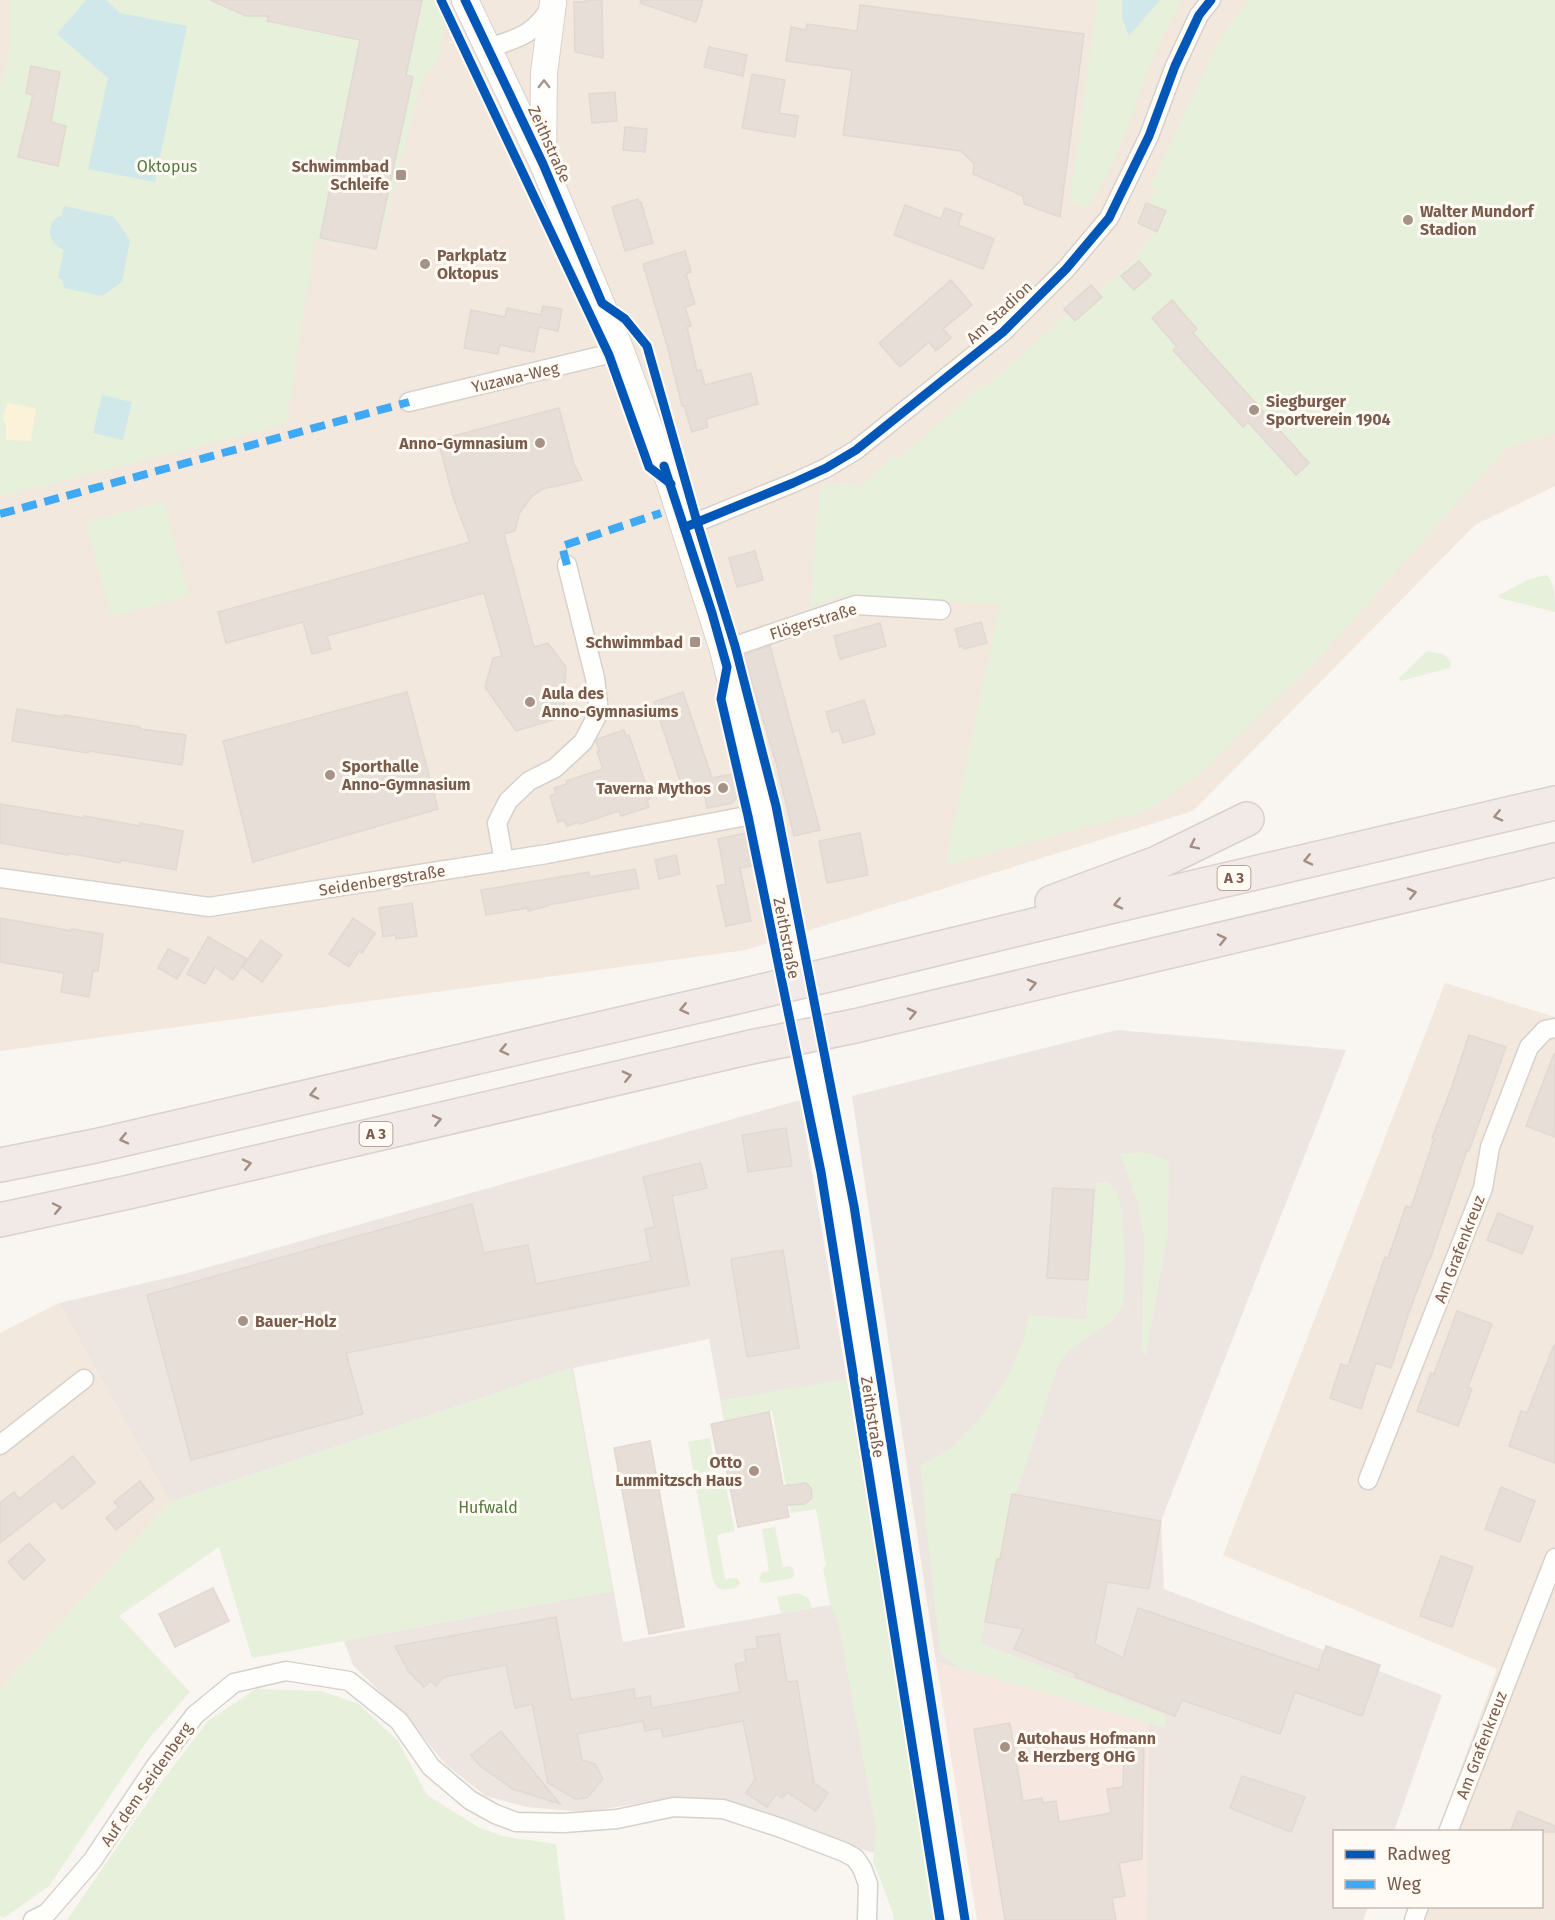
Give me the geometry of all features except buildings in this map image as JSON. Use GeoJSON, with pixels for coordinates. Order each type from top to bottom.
{"type":"FeatureCollection","features":[{"type":"Feature","properties":{"kind":"highway","name":"A 3"},"geometry":{"type":"LineString","coordinates":[[0,1165],[95,1146],[741,996],[913,953],[1555,803]]}},
{"type":"Feature","properties":{"kind":"highway"},"geometry":{"type":"LineString","coordinates":[[913,953],[1004,915],[1049,903],[1156,863],[1247,819]]}},
{"type":"Feature","properties":{"kind":"highway","name":"A 3"},"geometry":{"type":"LineString","coordinates":[[0,1220],[752,1047],[855,1026],[1555,860]]}},
{"type":"Feature","properties":{"kind":"street","name":"Zeithstraße"},"geometry":{"type":"LineString","coordinates":[[465,0],[543,164],[621,351],[685,527],[723,650],[762,813],[834,1169],[952,1920]]}},
{"type":"Feature","properties":{"kind":"street","name":"Am Stadion"},"geometry":{"type":"LineString","coordinates":[[685,527],[793,483],[856,450],[1003,332],[1026,309],[1065,269],[1109,218],[1149,136],[1175,66],[1199,15],[1211,0]]}},
{"type":"Feature","properties":{"kind":"street"},"geometry":{"type":"LineString","coordinates":[[489,48],[531,31],[543,19],[554,2]]}},
{"type":"Feature","properties":{"kind":"street"},"geometry":{"type":"LineString","coordinates":[[543,164],[544,73],[554,2]]}},
{"type":"Feature","properties":{"kind":"street","name":"Yuzawa-Weg"},"geometry":{"type":"LineString","coordinates":[[409,402],[621,351]]}},
{"type":"Feature","properties":{"kind":"street"},"geometry":{"type":"LineString","coordinates":[[504,861],[497,824],[508,801],[529,781],[555,768],[583,742],[599,712],[595,678],[567,565]]}},
{"type":"Feature","properties":{"kind":"street","name":"Flögerstraße"},"geometry":{"type":"LineString","coordinates":[[723,650],[856,605],[940,609]]}},
{"type":"Feature","properties":{"kind":"street","name":"Seidenbergstraße"},"geometry":{"type":"LineString","coordinates":[[0,878],[209,907],[504,861],[762,813]]}},
{"type":"Feature","properties":{"kind":"street","name":"Am Grafenkreuz"},"geometry":{"type":"LineString","coordinates":[[1368,1480],[1483,1188],[1490,1147],[1529,1047],[1545,1030],[1555,1028]]}},
{"type":"Feature","properties":{"kind":"street"},"geometry":{"type":"LineString","coordinates":[[0,1445],[84,1379]]}},
{"type":"Feature","properties":{"kind":"street","name":"Am Grafenkreuz"},"geometry":{"type":"LineString","coordinates":[[1449,1830],[1555,1558]]}},
{"type":"Feature","properties":{"kind":"street","name":"Auf dem Seidenberg"},"geometry":{"type":"LineString","coordinates":[[33,1920],[47,1913],[92,1861],[155,1767],[195,1715],[234,1683],[286,1671],[349,1681],[399,1721],[431,1767],[462,1794],[495,1814],[516,1822],[564,1823],[617,1819],[674,1807],[723,1809],[844,1852],[855,1858],[868,1884],[867,1920]]}},
{"type":"Feature","properties":{"kind":"shaded area"},"geometry":{"type":"Polygon","coordinates":[[[0,0],[1555,0],[1555,486],[1475,525],[1193,811],[746,950],[0,1051],[0,0]]]}},
{"type":"Feature","properties":{"kind":"shaded area"},"geometry":{"type":"Polygon","coordinates":[[[1445,983],[1555,1017],[1555,1920],[1405,1920],[1410,1908],[1543,1908],[1543,1830],[1438,1830],[1497,1669],[1223,1555],[1445,983]]]}},
{"type":"Feature","properties":{"kind":"shaded area"},"geometry":{"type":"Polygon","coordinates":[[[1117,1030],[1346,1050],[1161,1521],[1164,1589],[1442,1695],[1394,1830],[1333,1830],[1333,1908],[1368,1908],[1363,1920],[1146,1920],[1149,1722],[936,1662],[852,1096],[1117,1030]]]}},
{"type":"Feature","properties":{"kind":"shaded area"},"geometry":{"type":"Polygon","coordinates":[[[800,1100],[927,1860],[870,1852],[726,1799],[677,1797],[586,1812],[526,1807],[486,1796],[446,1765],[412,1723],[353,1665],[344,1641],[612,1591],[571,1368],[170,1502],[59,1303],[184,1274],[800,1100]],[[709,1339],[573,1368],[623,1642],[840,1603],[803,1405],[724,1420],[709,1339]]]}},
{"type":"Feature","properties":{"kind":"shaded area"},"geometry":{"type":"Polygon","coordinates":[[[59,1303],[170,1502],[0,1690],[0,1333],[59,1303]]]}},
{"type":"Feature","properties":{"kind":"shaded area"},"geometry":{"type":"Polygon","coordinates":[[[936,1662],[1149,1722],[1146,1920],[977,1920],[936,1662]]]}},
{"type":"Feature","properties":{"kind":"green space","name":"Oktopus"},"geometry":{"type":"Polygon","coordinates":[[[10,0],[435,0],[444,24],[439,58],[421,83],[378,249],[315,240],[286,424],[0,497],[0,87],[10,53],[10,0]]]}},
{"type":"Feature","properties":{"kind":"green space"},"geometry":{"type":"Polygon","coordinates":[[[1097,0],[1183,0],[1156,51],[1115,157],[1087,209],[1070,202],[1097,0]]]}},
{"type":"Feature","properties":{"kind":"green space","name":"Siegburger Sportverein 1904"},"geometry":{"type":"Polygon","coordinates":[[[1249,0],[1555,0],[1555,433],[1506,448],[1323,654],[1199,775],[1148,810],[945,866],[1000,604],[838,596],[810,608],[820,488],[845,483],[860,488],[895,455],[899,459],[983,384],[986,387],[1067,314],[1071,317],[1139,256],[1136,253],[1147,243],[1153,233],[1139,226],[1154,192],[1152,183],[1216,47],[1227,28],[1249,0]]]}},
{"type":"Feature","properties":{"kind":"green space"},"geometry":{"type":"Polygon","coordinates":[[[164,501],[189,596],[111,617],[86,522],[164,501]]]}},
{"type":"Feature","properties":{"kind":"green space"},"geometry":{"type":"Polygon","coordinates":[[[1546,575],[1553,586],[1555,612],[1499,598],[1499,595],[1530,579],[1546,575]]]}},
{"type":"Feature","properties":{"kind":"green space"},"geometry":{"type":"Polygon","coordinates":[[[1427,651],[1445,655],[1451,662],[1450,668],[1400,681],[1399,678],[1427,651]]]}},
{"type":"Feature","properties":{"kind":"green space"},"geometry":{"type":"Polygon","coordinates":[[[1140,1152],[1156,1155],[1169,1162],[1168,1234],[1146,1355],[1142,1353],[1144,1238],[1138,1204],[1120,1154],[1140,1152]]]}},
{"type":"Feature","properties":{"kind":"green space"},"geometry":{"type":"Polygon","coordinates":[[[1108,1182],[1117,1192],[1122,1213],[1125,1261],[1123,1305],[1111,1322],[1070,1350],[1059,1363],[1017,1492],[1012,1495],[981,1643],[1166,1715],[1166,1728],[959,1668],[940,1653],[920,1466],[953,1446],[980,1418],[1007,1378],[1023,1341],[1029,1315],[1086,1319],[1096,1183],[1108,1182]]]}},
{"type":"Feature","properties":{"kind":"green space","name":"Hufwald"},"geometry":{"type":"Polygon","coordinates":[[[571,1368],[613,1591],[252,1658],[219,1547],[119,1616],[190,1692],[147,1741],[49,1886],[4,1918],[0,1916],[0,1690],[170,1502],[571,1368]]]}},
{"type":"Feature","properties":{"kind":"green space"},"geometry":{"type":"Polygon","coordinates":[[[846,1379],[934,1920],[894,1920],[873,1861],[876,1830],[838,1621],[830,1605],[816,1509],[791,1513],[772,1411],[724,1420],[721,1400],[846,1379]]]}},
{"type":"Feature","properties":{"kind":"green space"},"geometry":{"type":"Polygon","coordinates":[[[710,1438],[716,1470],[694,1474],[688,1442],[710,1438]]]}},
{"type":"Feature","properties":{"kind":"green space"},"geometry":{"type":"Polygon","coordinates":[[[724,1476],[735,1531],[717,1535],[725,1579],[735,1578],[740,1583],[736,1588],[724,1590],[718,1588],[713,1581],[695,1482],[724,1476]]]}},
{"type":"Feature","properties":{"kind":"green space"},"geometry":{"type":"Polygon","coordinates":[[[775,1527],[783,1567],[793,1568],[794,1576],[765,1583],[759,1579],[762,1572],[769,1571],[762,1529],[775,1527]]]}},
{"type":"Feature","properties":{"kind":"green space"},"geometry":{"type":"Polygon","coordinates":[[[798,1593],[809,1598],[812,1608],[781,1614],[777,1597],[798,1593]]]}},
{"type":"Feature","properties":{"kind":"green space"},"geometry":{"type":"Polygon","coordinates":[[[256,1689],[321,1691],[359,1704],[398,1741],[427,1795],[478,1827],[502,1836],[556,1844],[565,1920],[67,1920],[163,1780],[208,1721],[256,1689]]]}},
{"type":"Feature","properties":{"kind":"sand"},"geometry":{"type":"Polygon","coordinates":[[[7,403],[36,408],[31,441],[6,440],[6,425],[3,420],[7,403]]]}},
{"type":"Feature","properties":{"kind":"water"},"geometry":{"type":"Polygon","coordinates":[[[86,0],[106,0],[120,13],[187,26],[155,182],[88,169],[108,78],[57,34],[86,0]]]}},
{"type":"Feature","properties":{"kind":"water"},"geometry":{"type":"Polygon","coordinates":[[[1122,0],[1160,0],[1129,36],[1122,18],[1122,0]]]}},
{"type":"Feature","properties":{"kind":"water"},"geometry":{"type":"Polygon","coordinates":[[[64,206],[114,217],[130,240],[122,282],[102,296],[64,288],[62,279],[58,278],[64,250],[54,243],[50,227],[56,218],[62,215],[64,206]]]}},
{"type":"Feature","properties":{"kind":"water"},"geometry":{"type":"Polygon","coordinates":[[[102,395],[132,402],[123,440],[93,433],[102,395]]]}},
{"type":"Feature","properties":{"kind":"marked path"},"geometry":{"type":"LineString","coordinates":[[0,514],[409,402]]}},
{"type":"Feature","properties":{"kind":"marked path"},"geometry":{"type":"LineString","coordinates":[[567,565],[562,546],[661,513]]}},
{"type":"Feature","properties":{"kind":"cycle path"},"geometry":{"type":"LineString","coordinates":[[441,0],[609,355],[649,467],[671,484]]}},
{"type":"Feature","properties":{"kind":"cycle path"},"geometry":{"type":"LineString","coordinates":[[465,0],[543,164],[602,303],[625,319],[647,346],[735,646],[776,806],[854,1206],[965,1920]]}},
{"type":"Feature","properties":{"kind":"cycle path"},"geometry":{"type":"LineString","coordinates":[[688,526],[793,483],[826,468],[856,450],[1003,332],[1066,269],[1109,218],[1149,136],[1175,66],[1199,15],[1211,0]]}},
{"type":"Feature","properties":{"kind":"cycle path"},"geometry":{"type":"LineString","coordinates":[[664,466],[712,613],[727,667],[721,699],[748,816],[821,1172],[940,1920]]}},
{"type":"Feature","properties":{"kind":"place","name":"Schwimmbad Schleife"},"geometry":{"type":"Point","coordinates":[401,175]}},
{"type":"Feature","properties":{"kind":"place","name":"Walter Mundorf Stadion"},"geometry":{"type":"Point","coordinates":[1408,220]}},
{"type":"Feature","properties":{"kind":"place","name":"Parkplatz Oktopus"},"geometry":{"type":"Point","coordinates":[425,264]}},
{"type":"Feature","properties":{"kind":"place","name":"Siegburger Sportverein 1904"},"geometry":{"type":"Point","coordinates":[1254,410]}},
{"type":"Feature","properties":{"kind":"place","name":"Anno-Gymnasium"},"geometry":{"type":"Point","coordinates":[540,443]}},
{"type":"Feature","properties":{"kind":"place","name":"Schwimmbad"},"geometry":{"type":"Point","coordinates":[695,642]}},
{"type":"Feature","properties":{"kind":"place","name":"Aula des Anno-Gymnasiums"},"geometry":{"type":"Point","coordinates":[530,702]}},
{"type":"Feature","properties":{"kind":"place","name":"Sporthalle Anno-Gymnasium"},"geometry":{"type":"Point","coordinates":[330,775]}},
{"type":"Feature","properties":{"kind":"place","name":"Taverna Mythos"},"geometry":{"type":"Point","coordinates":[723,788]}},
{"type":"Feature","properties":{"kind":"place","name":"Bauer-Holz"},"geometry":{"type":"Point","coordinates":[243,1321]}},
{"type":"Feature","properties":{"kind":"place","name":"Otto Lummitzsch Haus"},"geometry":{"type":"Point","coordinates":[754,1471]}},
{"type":"Feature","properties":{"kind":"place","name":"Autohaus Hofmann & Herzberg OHG"},"geometry":{"type":"Point","coordinates":[1005,1747]}}]}
